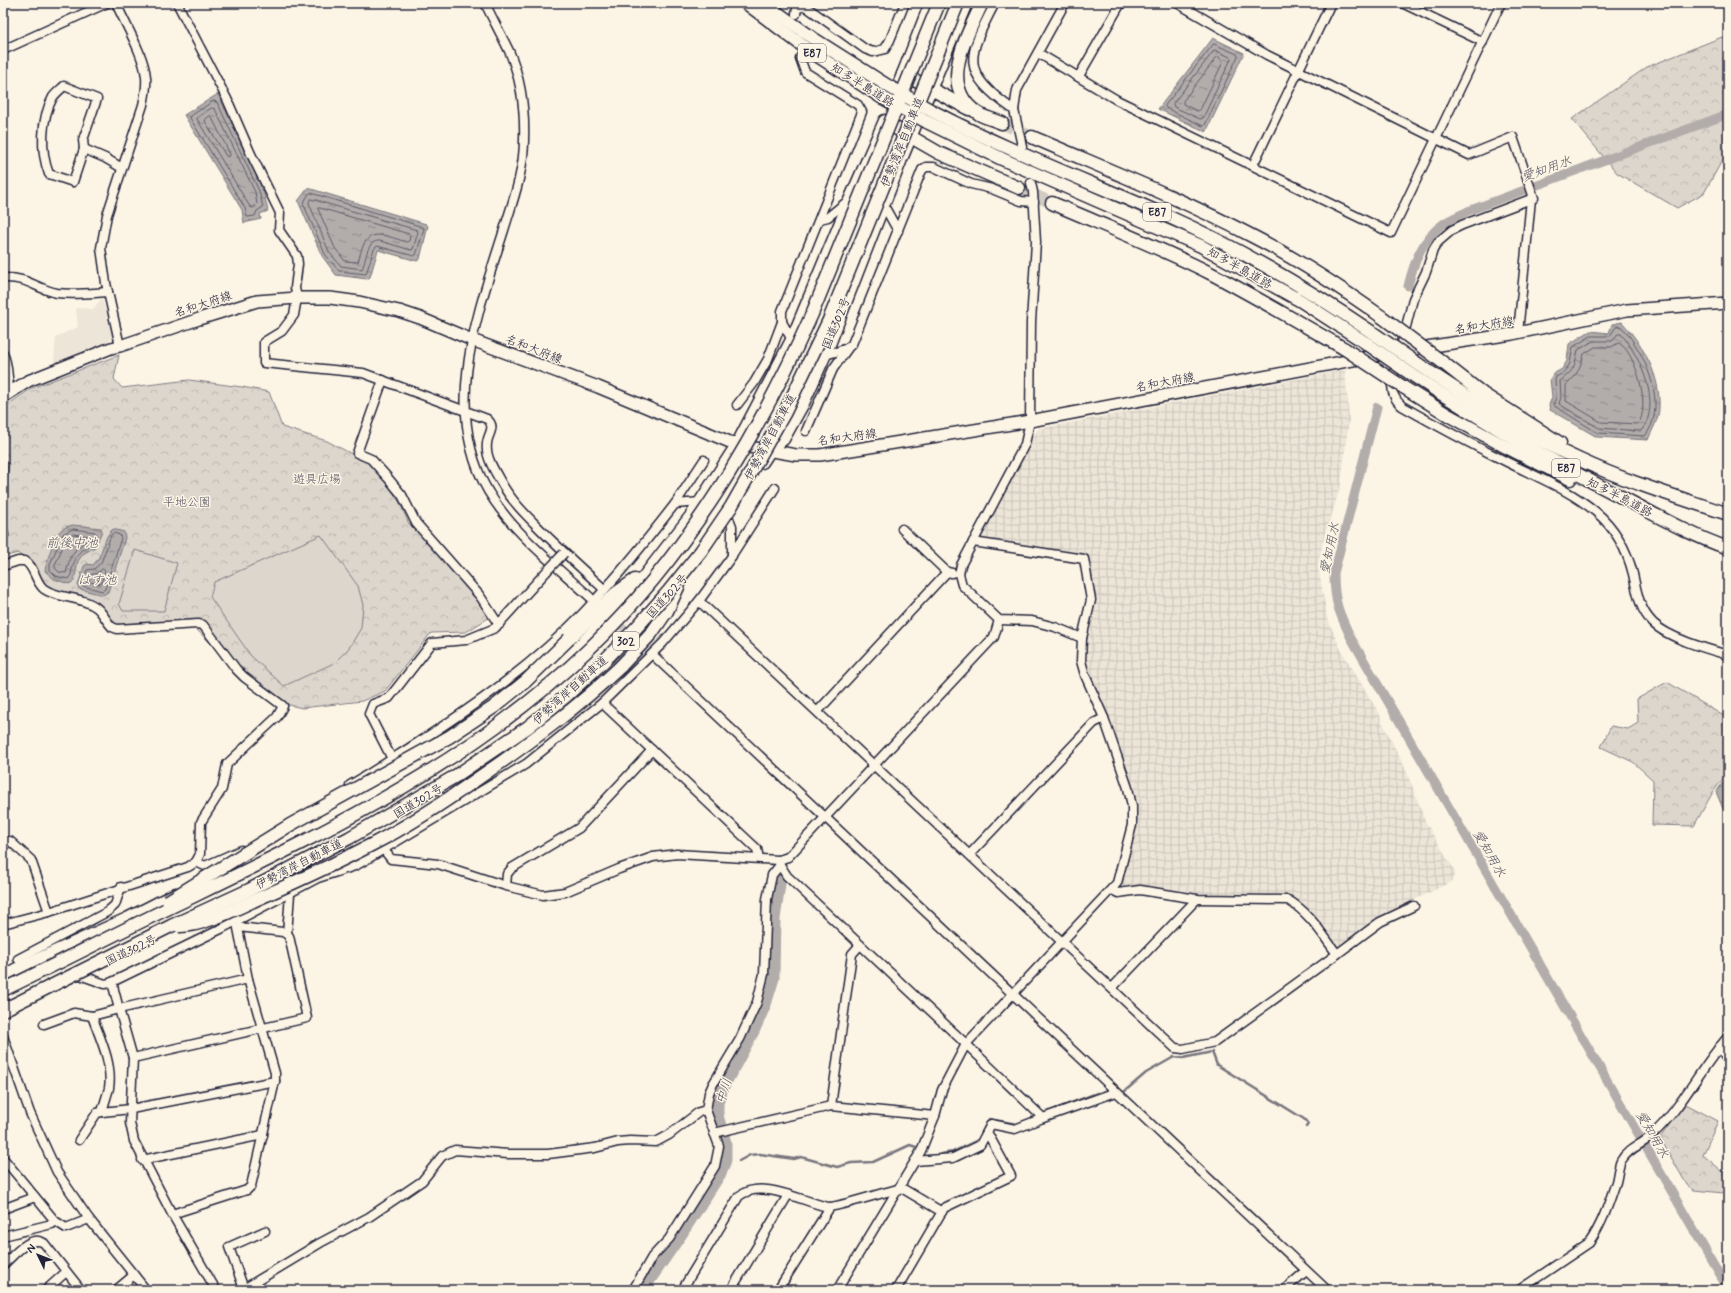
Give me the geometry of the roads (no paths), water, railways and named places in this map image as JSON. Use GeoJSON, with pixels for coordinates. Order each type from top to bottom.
{"type":"FeatureCollection","features":[{"type":"Feature","properties":{"kind":"highway","name":"知多半島道路"},"geometry":{"type":"LineString","coordinates":[[746,3],[807,49],[881,97],[929,117]]}},
{"type":"Feature","properties":{"kind":"highway","name":"知多半島道路"},"geometry":{"type":"LineString","coordinates":[[764,3],[819,43],[888,86],[929,117],[1002,159],[1201,246],[1418,364],[1463,394],[1530,435],[1562,452],[1603,470],[1728,514]]}},
{"type":"Feature","properties":{"kind":"highway"},"geometry":{"type":"LineString","coordinates":[[922,27],[928,3]]}},
{"type":"Feature","properties":{"kind":"highway","name":"302"},"geometry":{"type":"LineString","coordinates":[[3,981],[15,970],[127,919],[354,804],[479,727],[531,689],[576,650],[655,564],[701,502],[738,445],[792,340],[884,122],[931,3]]}},
{"type":"Feature","properties":{"kind":"highway","name":"伊勢湾岸自動車道"},"geometry":{"type":"LineString","coordinates":[[3,990],[270,859],[337,824],[443,763],[510,716],[552,682],[590,649],[623,615],[654,580],[685,540],[715,497],[741,454],[792,360],[832,267],[939,3]]}},
{"type":"Feature","properties":{"kind":"highway","name":"伊勢湾岸自動車道"},"geometry":{"type":"LineString","coordinates":[[3,1011],[171,926],[248,890],[349,838],[448,781],[495,751],[528,727],[603,662],[668,592],[701,551],[732,507],[764,451],[809,364],[849,272],[958,3]]}},
{"type":"Feature","properties":{"kind":"highway","name":"国道302号"},"geometry":{"type":"LineString","coordinates":[[3,1011],[280,878],[367,831],[454,780],[527,730],[563,701],[635,632],[679,585],[728,516],[770,450],[783,439],[803,403],[824,355],[910,136],[966,3]]}},
{"type":"Feature","properties":{"kind":"highway"},"geometry":{"type":"LineString","coordinates":[[979,114],[965,102],[959,90],[957,72],[960,57],[982,3]]}},
{"type":"Feature","properties":{"kind":"highway"},"geometry":{"type":"LineString","coordinates":[[903,74],[979,114],[1002,123]]}},
{"type":"Feature","properties":{"kind":"highway"},"geometry":{"type":"LineString","coordinates":[[884,122],[939,153],[1019,188]]}},
{"type":"Feature","properties":{"kind":"highway"},"geometry":{"type":"LineString","coordinates":[[1032,137],[1155,190],[1254,237],[1339,287],[1438,358],[1483,394],[1603,470]]}},
{"type":"Feature","properties":{"kind":"highway"},"geometry":{"type":"LineString","coordinates":[[1052,203],[1171,254],[1209,273],[1278,310],[1345,349],[1448,415],[1566,477],[1609,492]]}},
{"type":"Feature","properties":{"kind":"highway","name":"知多半島道路"},"geometry":{"type":"LineString","coordinates":[[1370,338],[1411,374],[1518,441],[1609,492],[1686,531],[1728,548]]}},
{"type":"Feature","properties":{"kind":"highway"},"geometry":{"type":"LineString","coordinates":[[126,929],[290,825],[449,737],[494,707],[521,686],[615,594],[655,564]]}},
{"type":"Feature","properties":{"kind":"highway"},"geometry":{"type":"LineString","coordinates":[[171,926],[184,926],[199,923],[234,910],[315,873],[374,844],[454,795],[517,752],[590,696],[651,634],[667,611],[679,585]]}},
{"type":"Feature","properties":{"kind":"main road","name":"名和大府線"},"geometry":{"type":"LineString","coordinates":[[7,395],[28,381],[111,348],[239,306],[272,299],[330,298],[375,305],[420,318],[472,340],[598,387],[738,445],[796,454],[820,455],[1030,421],[1400,351],[1518,333],[1627,310],[1728,302]]}},
{"type":"Feature","properties":{"kind":"street"},"geometry":{"type":"LineString","coordinates":[[3,50],[107,3]]}},
{"type":"Feature","properties":{"kind":"street"},"geometry":{"type":"LineString","coordinates":[[116,3],[141,58],[146,78],[146,93],[143,105],[107,215],[101,248],[108,292],[120,346]]}},
{"type":"Feature","properties":{"kind":"street"},"geometry":{"type":"LineString","coordinates":[[177,3],[227,100],[251,154],[280,213],[279,230],[284,240],[295,251],[298,260],[294,315],[282,331],[264,342],[264,363],[363,373],[466,411],[490,422],[492,428],[487,447],[489,456],[502,484],[522,511],[564,553],[604,589]]}},
{"type":"Feature","properties":{"kind":"street"},"geometry":{"type":"LineString","coordinates":[[485,3],[510,54],[516,74],[524,115],[524,141],[522,169],[514,200],[472,340],[467,380],[466,411],[468,433],[476,465],[487,489],[503,514],[518,532],[590,597]]}},
{"type":"Feature","properties":{"kind":"street"},"geometry":{"type":"LineString","coordinates":[[796,14],[797,8],[805,6],[865,49],[873,52],[885,49],[905,3]]}},
{"type":"Feature","properties":{"kind":"street"},"geometry":{"type":"LineString","coordinates":[[995,3],[977,39],[973,63],[976,75],[981,83],[996,97],[1014,110]]}},
{"type":"Feature","properties":{"kind":"street"},"geometry":{"type":"LineString","coordinates":[[1022,146],[1014,110],[1017,90],[1065,3]]}},
{"type":"Feature","properties":{"kind":"street"},"geometry":{"type":"LineString","coordinates":[[1078,76],[1121,3]]}},
{"type":"Feature","properties":{"kind":"street"},"geometry":{"type":"LineString","coordinates":[[1177,3],[1267,55],[1299,69],[1470,155],[1513,138],[1534,197]]}},
{"type":"Feature","properties":{"kind":"street"},"geometry":{"type":"LineString","coordinates":[[1253,165],[1331,3]]}},
{"type":"Feature","properties":{"kind":"street"},"geometry":{"type":"LineString","coordinates":[[1402,3],[1483,42]]}},
{"type":"Feature","properties":{"kind":"street"},"geometry":{"type":"LineString","coordinates":[[1038,53],[1117,100],[1253,165],[1391,234],[1501,3]]}},
{"type":"Feature","properties":{"kind":"street"},"geometry":{"type":"LineString","coordinates":[[737,405],[754,383],[768,359],[782,322],[782,311],[862,112],[858,105],[805,72],[800,58]]}},
{"type":"Feature","properties":{"kind":"street"},"geometry":{"type":"LineString","coordinates":[[64,86],[97,99],[83,140],[84,149],[73,182],[49,174],[44,162],[44,123],[54,97],[64,86]]}},
{"type":"Feature","properties":{"kind":"street"},"geometry":{"type":"LineString","coordinates":[[84,149],[105,158],[122,168]]}},
{"type":"Feature","properties":{"kind":"street"},"geometry":{"type":"LineString","coordinates":[[806,431],[833,369],[852,344],[922,170],[926,167],[941,169],[971,184],[992,189],[1021,201],[1034,202]]}},
{"type":"Feature","properties":{"kind":"street"},"geometry":{"type":"LineString","coordinates":[[1031,183],[1034,202],[1036,242],[1032,322],[1030,421],[1024,444],[972,542],[961,565],[959,574],[962,585],[999,620],[1032,621],[1055,627],[1082,638]]}},
{"type":"Feature","properties":{"kind":"street"},"geometry":{"type":"LineString","coordinates":[[820,219],[828,217],[844,202],[851,198]]}},
{"type":"Feature","properties":{"kind":"street"},"geometry":{"type":"LineString","coordinates":[[1518,333],[1531,199],[1462,225],[1452,230],[1438,242],[1433,250],[1426,272],[1413,299],[1392,382],[1392,391],[1396,401],[1454,436],[1556,486],[1583,502],[1598,514],[1616,534],[1628,558],[1640,603],[1653,623],[1664,631],[1704,648],[1728,655]]}},
{"type":"Feature","properties":{"kind":"street"},"geometry":{"type":"LineString","coordinates":[[883,204],[898,232]]}},
{"type":"Feature","properties":{"kind":"street"},"geometry":{"type":"LineString","coordinates":[[3,278],[14,277],[23,279],[56,292],[108,292]]}},
{"type":"Feature","properties":{"kind":"street"},"geometry":{"type":"LineString","coordinates":[[782,322],[792,340]]}},
{"type":"Feature","properties":{"kind":"street"},"geometry":{"type":"LineString","coordinates":[[824,355],[848,348]]}},
{"type":"Feature","properties":{"kind":"street"},"geometry":{"type":"LineString","coordinates":[[3,353],[7,362],[7,395]]}},
{"type":"Feature","properties":{"kind":"street"},"geometry":{"type":"LineString","coordinates":[[383,380],[357,453],[371,459],[388,478],[402,495],[416,523],[480,596],[499,625]]}},
{"type":"Feature","properties":{"kind":"street"},"geometry":{"type":"LineString","coordinates":[[196,862],[205,866],[253,844],[260,837],[369,774],[459,716],[500,686],[542,651],[583,613],[648,538],[675,504],[704,460]]}},
{"type":"Feature","properties":{"kind":"street"},"geometry":{"type":"LineString","coordinates":[[80,975],[104,984],[112,982],[238,924],[318,878],[355,866],[384,850],[526,764],[602,703],[662,643],[699,601],[732,556],[775,488]]}},
{"type":"Feature","properties":{"kind":"street"},"geometry":{"type":"LineString","coordinates":[[675,504],[701,502]]}},
{"type":"Feature","properties":{"kind":"street"},"geometry":{"type":"LineString","coordinates":[[728,516],[732,526],[732,556]]}},
{"type":"Feature","properties":{"kind":"street"},"geometry":{"type":"LineString","coordinates":[[902,529],[948,572],[959,574]]}},
{"type":"Feature","properties":{"kind":"street"},"geometry":{"type":"LineString","coordinates":[[837,1290],[921,1151],[935,1116],[942,1090],[966,1044],[1118,883],[1132,818],[1132,806],[1128,788],[1104,718],[1085,675],[1081,661],[1082,638],[1091,600],[1084,558],[972,542]]}},
{"type":"Feature","properties":{"kind":"street"},"geometry":{"type":"LineString","coordinates":[[392,759],[369,714],[373,704],[389,698],[432,643],[466,640],[499,625],[564,553]]}},
{"type":"Feature","properties":{"kind":"street"},"geometry":{"type":"LineString","coordinates":[[3,566],[18,561],[25,561],[31,567],[38,583],[45,590],[92,605],[101,611],[112,627],[118,629],[202,625],[236,670],[283,706],[277,717],[227,764],[222,789],[214,804],[205,813],[201,822],[200,854],[196,862],[188,867],[121,887],[49,912],[3,924]]}},
{"type":"Feature","properties":{"kind":"street"},"geometry":{"type":"LineString","coordinates":[[818,711],[948,572]]}},
{"type":"Feature","properties":{"kind":"street"},"geometry":{"type":"LineString","coordinates":[[699,601],[876,765],[1175,1048],[1183,1049],[1216,1042],[1380,922],[1414,906]]}},
{"type":"Feature","properties":{"kind":"street"},"geometry":{"type":"LineString","coordinates":[[632,1290],[652,1257],[669,1239],[715,1166],[719,1146],[706,1110],[712,1084],[751,1018],[762,986],[765,964],[764,934],[767,899],[772,875],[779,862],[792,854],[994,637],[999,620]]}},
{"type":"Feature","properties":{"kind":"street"},"geometry":{"type":"LineString","coordinates":[[656,658],[824,818],[1327,1290]]}},
{"type":"Feature","properties":{"kind":"street"},"geometry":{"type":"LineString","coordinates":[[602,703],[757,849],[759,858]]}},
{"type":"Feature","properties":{"kind":"street"},"geometry":{"type":"LineString","coordinates":[[970,854],[1094,723],[1104,718]]}},
{"type":"Feature","properties":{"kind":"street"},"geometry":{"type":"LineString","coordinates":[[506,886],[507,874],[512,868],[580,828],[652,750]]}},
{"type":"Feature","properties":{"kind":"street"},"geometry":{"type":"LineString","coordinates":[[3,841],[10,841],[31,860],[49,912]]}},
{"type":"Feature","properties":{"kind":"street"},"geometry":{"type":"LineString","coordinates":[[384,850],[391,859],[438,864],[506,886],[543,895],[565,892],[619,869],[653,857],[677,854],[759,858],[779,862],[787,876],[1043,1118]]}},
{"type":"Feature","properties":{"kind":"street"},"geometry":{"type":"LineString","coordinates":[[18,959],[107,912],[115,905],[121,887]]}},
{"type":"Feature","properties":{"kind":"street"},"geometry":{"type":"LineString","coordinates":[[1112,890],[1118,893],[1140,890],[1197,898],[1288,900],[1301,908],[1309,916],[1337,954]]}},
{"type":"Feature","properties":{"kind":"street"},"geometry":{"type":"LineString","coordinates":[[133,1058],[307,1018],[289,936],[287,934],[290,894]]}},
{"type":"Feature","properties":{"kind":"street"},"geometry":{"type":"LineString","coordinates":[[1112,988],[1197,898]]}},
{"type":"Feature","properties":{"kind":"street"},"geometry":{"type":"LineString","coordinates":[[238,924],[287,934]]}},
{"type":"Feature","properties":{"kind":"street"},"geometry":{"type":"LineString","coordinates":[[172,1214],[249,1188],[251,1186],[264,1135],[275,1073],[261,1029],[248,979],[238,924]]}},
{"type":"Feature","properties":{"kind":"street"},"geometry":{"type":"LineString","coordinates":[[831,1106],[852,954],[860,945]]}},
{"type":"Feature","properties":{"kind":"street"},"geometry":{"type":"LineString","coordinates":[[44,1024],[74,1013],[92,1016],[248,979]]}},
{"type":"Feature","properties":{"kind":"street"},"geometry":{"type":"LineString","coordinates":[[112,982],[133,1058],[131,1133],[142,1160],[216,1290]]}},
{"type":"Feature","properties":{"kind":"street"},"geometry":{"type":"LineString","coordinates":[[92,1016],[106,1056],[109,1076],[109,1088],[102,1112]]}},
{"type":"Feature","properties":{"kind":"street"},"geometry":{"type":"LineString","coordinates":[[3,1036],[40,1138],[57,1172],[90,1219],[146,1290]]}},
{"type":"Feature","properties":{"kind":"street"},"geometry":{"type":"LineString","coordinates":[[1519,1290],[1589,1243],[1596,1234],[1607,1208],[1622,1160],[1632,1148],[1650,1137],[1666,1123],[1719,1047],[1728,1037]]}},
{"type":"Feature","properties":{"kind":"street"},"geometry":{"type":"LineString","coordinates":[[1719,1047],[1728,1061]]}},
{"type":"Feature","properties":{"kind":"street"},"geometry":{"type":"LineString","coordinates":[[79,1140],[97,1113],[131,1109],[274,1081]]}},
{"type":"Feature","properties":{"kind":"street"},"geometry":{"type":"LineString","coordinates":[[915,1161],[953,1158],[980,1146],[991,1124],[1015,1129],[1116,1092]]}},
{"type":"Feature","properties":{"kind":"street"},"geometry":{"type":"LineString","coordinates":[[714,1133],[831,1106],[935,1116]]}},
{"type":"Feature","properties":{"kind":"street"},"geometry":{"type":"LineString","coordinates":[[264,1231],[229,1247],[243,1290],[320,1243],[369,1217],[422,1181],[442,1156],[455,1150],[508,1154],[548,1154],[595,1148],[618,1142],[656,1142],[669,1135],[699,1112],[706,1110]]}},
{"type":"Feature","properties":{"kind":"street"},"geometry":{"type":"LineString","coordinates":[[896,1290],[944,1208],[1011,1176],[987,1132]]}},
{"type":"Feature","properties":{"kind":"street"},"geometry":{"type":"LineString","coordinates":[[142,1160],[264,1135]]}},
{"type":"Feature","properties":{"kind":"street"},"geometry":{"type":"LineString","coordinates":[[3,1158],[55,1221],[66,1228],[90,1219]]}},
{"type":"Feature","properties":{"kind":"street"},"geometry":{"type":"LineString","coordinates":[[682,1290],[739,1196],[745,1192],[758,1188],[830,1207],[900,1188],[942,1212]]}},
{"type":"Feature","properties":{"kind":"street"},"geometry":{"type":"LineString","coordinates":[[731,1290],[788,1195]]}},
{"type":"Feature","properties":{"kind":"street"},"geometry":{"type":"LineString","coordinates":[[3,1209],[35,1197]]}},
{"type":"Feature","properties":{"kind":"street"},"geometry":{"type":"LineString","coordinates":[[778,1290],[830,1207]]}},
{"type":"Feature","properties":{"kind":"street"},"geometry":{"type":"LineString","coordinates":[[3,1236],[52,1224],[55,1221]]}},
{"type":"Feature","properties":{"kind":"street"},"geometry":{"type":"LineString","coordinates":[[3,1264],[27,1244],[36,1240],[44,1243],[81,1290]]}},
{"type":"Feature","properties":{"kind":"street"},"geometry":{"type":"LineString","coordinates":[[1284,1290],[1306,1271]]}},
{"type":"Feature","properties":{"kind":"street"},"geometry":{"type":"LineString","coordinates":[[46,1290],[66,1272]]}},
{"type":"Feature","properties":{"kind":"street"},"geometry":{"type":"LineString","coordinates":[[116,1290],[134,1276]]}},
{"type":"Feature","properties":{"kind":"water"},"geometry":{"type":"Polygon","coordinates":[[[1213,38],[1244,53],[1206,132],[1158,109],[1213,38]]]}},
{"type":"Feature","properties":{"kind":"water"},"geometry":{"type":"Polygon","coordinates":[[[218,94],[263,189],[268,211],[260,214],[261,219],[244,223],[242,210],[184,115],[218,94]]]}},
{"type":"Feature","properties":{"kind":"water"},"geometry":{"type":"Polygon","coordinates":[[[308,188],[426,224],[428,226],[420,259],[417,261],[378,250],[370,277],[367,279],[336,275],[322,256],[298,201],[308,188]]]}},
{"type":"Feature","properties":{"kind":"water"},"geometry":{"type":"Polygon","coordinates":[[[1622,322],[1630,331],[1643,351],[1654,373],[1657,384],[1659,412],[1648,440],[1597,437],[1550,410],[1549,405],[1552,397],[1550,379],[1553,374],[1562,369],[1567,361],[1569,344],[1590,331],[1609,333],[1612,324],[1622,322]]]}},
{"type":"Feature","properties":{"kind":"water"},"geometry":{"type":"Polygon","coordinates":[[[3,459],[9,464],[5,496],[5,521],[10,536],[3,541],[3,459]]]}},
{"type":"Feature","properties":{"kind":"water","name":"前後中池"},"geometry":{"type":"Polygon","coordinates":[[[73,525],[101,528],[102,531],[95,547],[83,554],[78,561],[74,581],[69,584],[54,579],[45,571],[56,537],[61,530],[73,525]]]}},
{"type":"Feature","properties":{"kind":"water","name":"はす池"},"geometry":{"type":"Polygon","coordinates":[[[113,529],[124,532],[125,538],[108,592],[103,595],[79,589],[78,585],[84,566],[87,564],[93,565],[97,561],[109,533],[113,529]]]}},
{"type":"Feature","properties":{"kind":"water"},"geometry":{"type":"Polygon","coordinates":[[[1728,776],[1728,811],[1724,811],[1716,792],[1728,776]]]}},
{"type":"Feature","properties":{"kind":"waterway","name":"愛知用水"},"geometry":{"type":"LineString","coordinates":[[1408,286],[1416,260],[1424,244],[1436,230],[1449,220],[1468,211],[1728,114]]}},
{"type":"Feature","properties":{"kind":"waterway","name":"愛知用水"},"geometry":{"type":"LineString","coordinates":[[1377,407],[1334,573],[1336,600],[1340,614],[1351,638],[1728,1289]]}},
{"type":"Feature","properties":{"kind":"waterway","name":"中川"},"geometry":{"type":"LineString","coordinates":[[641,1290],[719,1173],[724,1160],[724,1143],[716,1116],[716,1103],[721,1088],[752,1031],[764,1004],[772,978],[773,919],[779,877]]}},
{"type":"Feature","properties":{"kind":"waterway"},"geometry":{"type":"LineString","coordinates":[[1125,1091],[1146,1073],[1174,1057],[1183,1058],[1212,1052],[1217,1065],[1304,1119],[1308,1124],[1306,1127]]}},
{"type":"Feature","properties":{"kind":"waterway"},"geometry":{"type":"LineString","coordinates":[[1048,1112],[1097,1093],[1101,1093]]}},
{"type":"Feature","properties":{"kind":"waterway"},"geometry":{"type":"LineString","coordinates":[[941,1154],[953,1152],[978,1140],[989,1119],[1017,1124],[1032,1118]]}},
{"type":"Feature","properties":{"kind":"waterway"},"geometry":{"type":"LineString","coordinates":[[739,1161],[750,1155],[760,1154],[794,1159],[801,1157],[837,1167],[851,1163],[873,1162],[910,1145],[916,1147]]}},
{"type":"Feature","properties":{"kind":"tunnel"},"geometry":{"type":"LineString","coordinates":[[1002,123],[1032,137]]}},
{"type":"Feature","properties":{"kind":"tunnel"},"geometry":{"type":"LineString","coordinates":[[1019,188],[1052,203]]}},
{"type":"Feature","properties":{"kind":"tunnel"},"geometry":{"type":"LineString","coordinates":[[612,618],[656,658]]}},
{"type":"Feature","properties":{"kind":"park label","name":"遊具広場"},"geometry":{"type":"Point","coordinates":[317,479]}},
{"type":"Feature","properties":{"kind":"park label","name":"平地公園"},"geometry":{"type":"Point","coordinates":[187,502]}}]}
